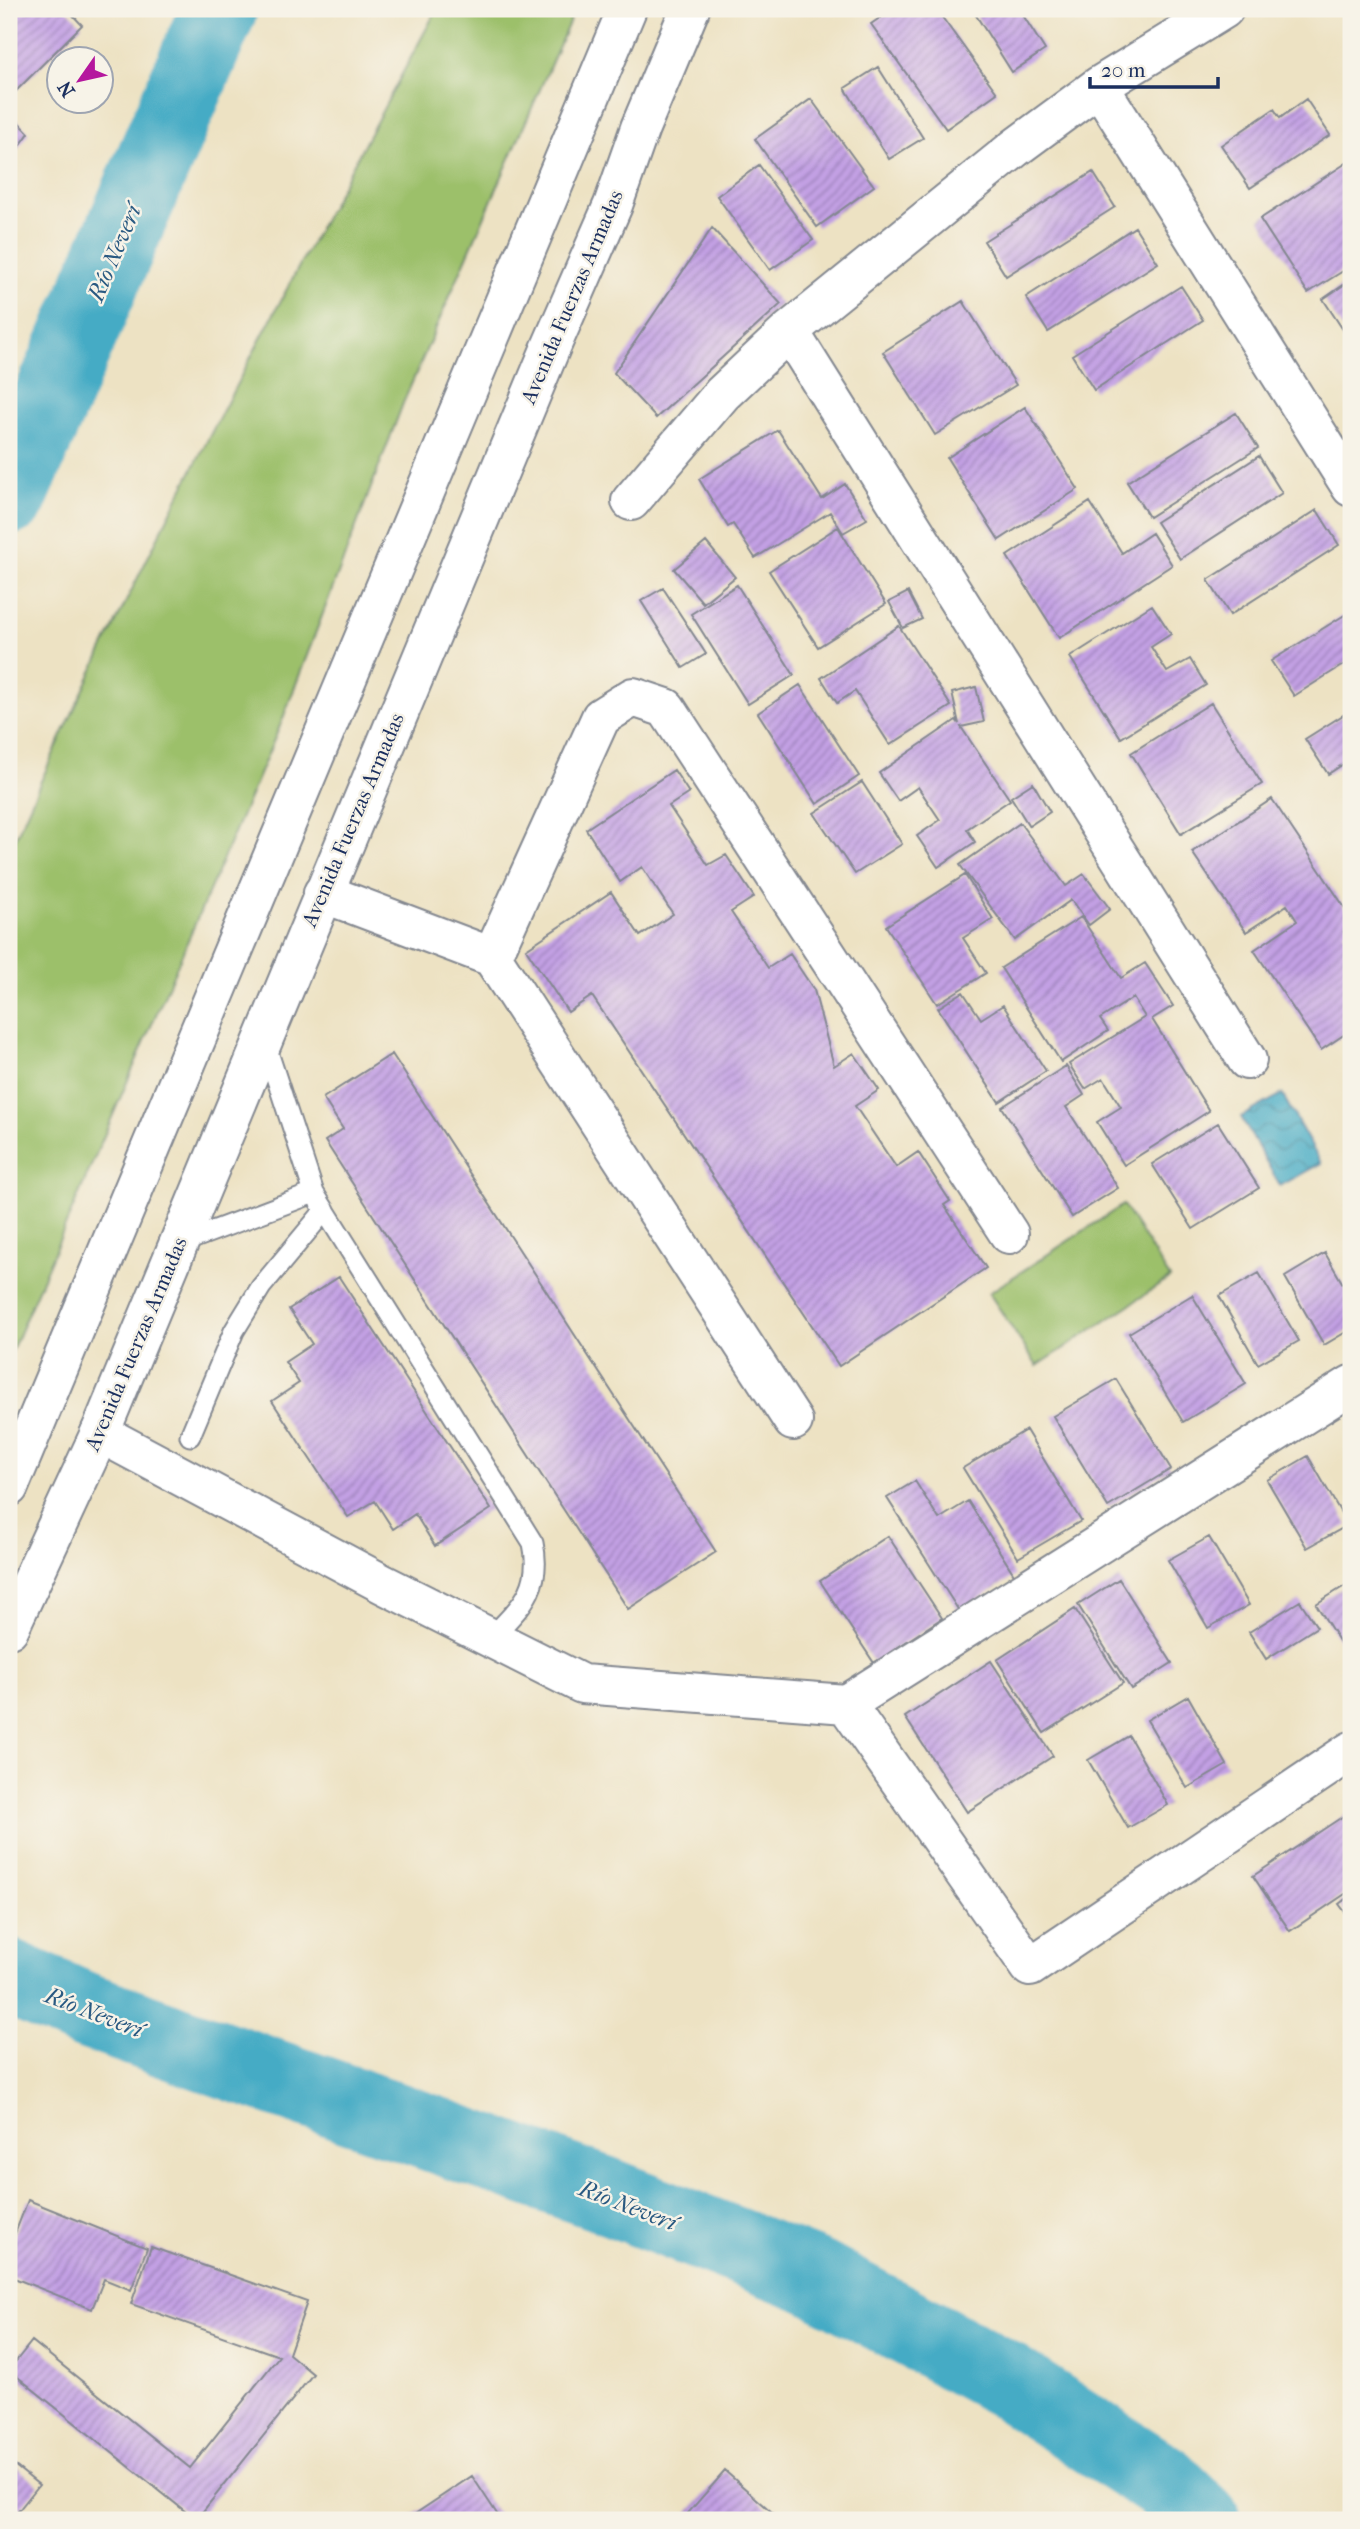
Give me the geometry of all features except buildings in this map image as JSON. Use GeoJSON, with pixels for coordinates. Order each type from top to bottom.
{"type":"FeatureCollection","features":[{"type":"Feature","properties":{"kind":"street"},"geometry":{"type":"LineString","coordinates":[[9,1488],[627,9]]}},
{"type":"Feature","properties":{"kind":"street","name":"Avenida Fuerzas Armadas"},"geometry":{"type":"LineString","coordinates":[[9,1629],[100,1433],[323,893],[613,205],[658,82],[690,9]]}},
{"type":"Feature","properties":{"kind":"street"},"geometry":{"type":"LineString","coordinates":[[631,501],[722,394],[789,331],[1015,148],[1099,86],[1224,9]]}},
{"type":"Feature","properties":{"kind":"street"},"geometry":{"type":"LineString","coordinates":[[1099,86],[1351,487]]}},
{"type":"Feature","properties":{"kind":"street"},"geometry":{"type":"LineString","coordinates":[[789,331],[1248,1060]]}},
{"type":"Feature","properties":{"kind":"street"},"geometry":{"type":"LineString","coordinates":[[492,957],[601,717],[633,698],[666,708],[1009,1234]]}},
{"type":"Feature","properties":{"kind":"street"},"geometry":{"type":"LineString","coordinates":[[323,893],[492,957],[793,1421]]}},
{"type":"Feature","properties":{"kind":"street"},"geometry":{"type":"LineString","coordinates":[[100,1433],[582,1684],[846,1704],[1351,1385]]}},
{"type":"Feature","properties":{"kind":"street"},"geometry":{"type":"LineString","coordinates":[[846,1704],[1030,1967],[1351,1751]]}},
{"type":"Feature","properties":{"kind":"lane"},"geometry":{"type":"LineString","coordinates":[[263,1037],[314,1192],[533,1543],[537,1564],[528,1597],[491,1638]]}},
{"type":"Feature","properties":{"kind":"lane"},"geometry":{"type":"LineString","coordinates":[[179,1244],[314,1192]]}},
{"type":"Feature","properties":{"kind":"lane"},"geometry":{"type":"LineString","coordinates":[[190,1436],[234,1331],[261,1287],[325,1210]]}},
{"type":"Feature","properties":{"kind":"green space"},"geometry":{"type":"Polygon","coordinates":[[[437,9],[575,9],[404,401],[280,726],[9,1357],[9,853],[108,638],[214,427],[437,9]]]}},
{"type":"Feature","properties":{"kind":"green space"},"geometry":{"type":"Polygon","coordinates":[[[1123,1205],[1170,1278],[1037,1366],[989,1293],[1123,1205]]]}},
{"type":"Feature","properties":{"kind":"water"},"geometry":{"type":"Polygon","coordinates":[[[1282,1094],[1321,1163],[1280,1186],[1241,1117],[1282,1094]]]}},
{"type":"Feature","properties":{"kind":"waterway","name":"Río Neverí"},"geometry":{"type":"LineString","coordinates":[[9,497],[219,9]]}},
{"type":"Feature","properties":{"kind":"waterway","name":"Río Neverí"},"geometry":{"type":"LineString","coordinates":[[9,1977],[81,2009],[603,2194],[815,2277],[1006,2380],[1163,2482],[1202,2520]]}}]}
